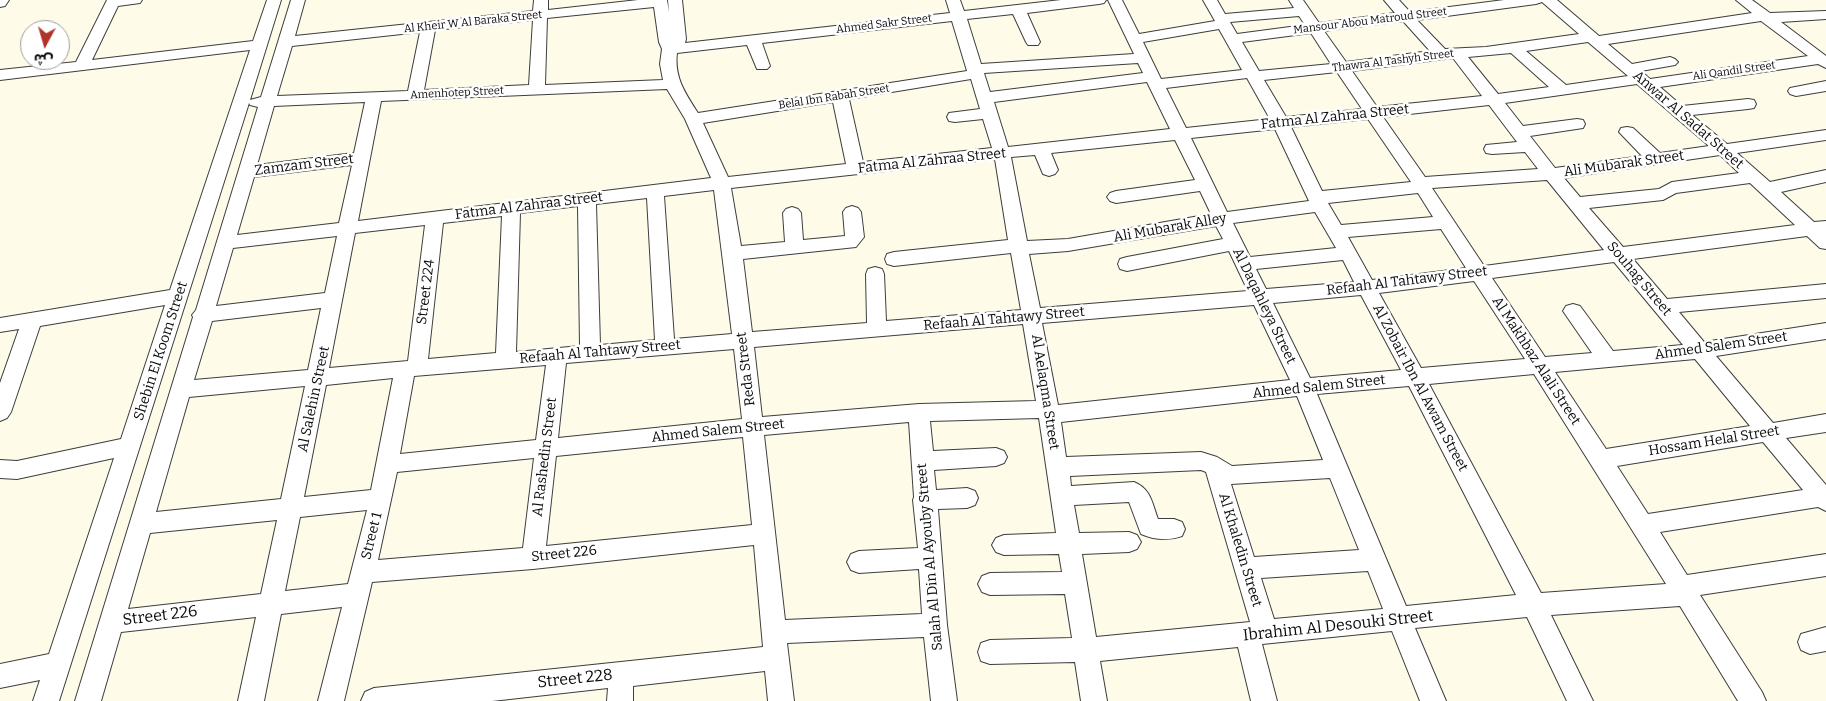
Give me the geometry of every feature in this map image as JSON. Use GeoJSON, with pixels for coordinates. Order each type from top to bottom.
{"type":"FeatureCollection","features":[{"type":"Feature","properties":{"kind":"street"},"geometry":{"type":"LineString","coordinates":[[82,65],[113,1],[135,0]]}},
{"type":"Feature","properties":{"kind":"street","name":"Shebin El Koom Street"},"geometry":{"type":"LineString","coordinates":[[46,701],[274,0]]}},
{"type":"Feature","properties":{"kind":"street","name":"Shebin El Koom Street"},"geometry":{"type":"LineString","coordinates":[[88,701],[202,315],[298,0]]}},
{"type":"Feature","properties":{"kind":"street","name":"Al Kheir W Al Baraka Street"},"geometry":{"type":"LineString","coordinates":[[287,37],[583,0]]}},
{"type":"Feature","properties":{"kind":"street","name":"Ahmed Sakr Street"},"geometry":{"type":"LineString","coordinates":[[670,49],[753,40],[956,8],[1019,6],[1099,0]]}},
{"type":"Feature","properties":{"kind":"street","name":"Al Daqahleya Street"},"geometry":{"type":"LineString","coordinates":[[1115,0],[1220,219],[1304,387],[1433,701]]}},
{"type":"Feature","properties":{"kind":"street","name":"Al Zobair Ibn Al Awam Street"},"geometry":{"type":"LineString","coordinates":[[1210,0],[1254,74],[1318,201],[1415,377],[1534,605],[1580,701]]}},
{"type":"Feature","properties":{"kind":"street","name":"Souhag Street"},"geometry":{"type":"LineString","coordinates":[[1392,0],[1407,17],[1449,54],[1493,100],[1617,254],[1825,500]]}},
{"type":"Feature","properties":{"kind":"street","name":"Mansour Abou Matroud Street"},"geometry":{"type":"LineString","coordinates":[[1226,27],[1305,13],[1407,17],[1536,0]]}},
{"type":"Feature","properties":{"kind":"street","name":"Anwar Al Sadat Street"},"geometry":{"type":"LineString","coordinates":[[1549,0],[1767,189],[1818,228],[1826,244]]}},
{"type":"Feature","properties":{"kind":"street"},"geometry":{"type":"LineString","coordinates":[[1743,0],[1822,57]]}},
{"type":"Feature","properties":{"kind":"street","name":"Al Kheir W Al Baraka Street"},"geometry":{"type":"LineString","coordinates":[[287,37],[428,27],[541,6],[671,1]]}},
{"type":"Feature","properties":{"kind":"street","name":"Reda Street"},"geometry":{"type":"LineString","coordinates":[[671,1],[680,39],[670,49],[668,64],[672,84],[692,119],[722,183],[733,253],[753,427],[781,701]]}},
{"type":"Feature","properties":{"kind":"street"},"geometry":{"type":"LineString","coordinates":[[537,90],[541,6]]}},
{"type":"Feature","properties":{"kind":"street"},"geometry":{"type":"LineString","coordinates":[[1019,6],[1034,42]]}},
{"type":"Feature","properties":{"kind":"street","name":"Al Aelaqma Street"},"geometry":{"type":"LineString","coordinates":[[956,8],[1002,153],[1049,412],[1094,701]]}},
{"type":"Feature","properties":{"kind":"street"},"geometry":{"type":"LineString","coordinates":[[1133,39],[1226,27],[1305,13]]}},
{"type":"Feature","properties":{"kind":"street","name":"Al Makhbaz Alali Street"},"geometry":{"type":"LineString","coordinates":[[1305,13],[1446,222],[1601,459],[1753,701]]}},
{"type":"Feature","properties":{"kind":"street","name":"Thawra Al Tashyh Street"},"geometry":{"type":"LineString","coordinates":[[955,118],[986,105],[1153,80],[1342,68],[1766,17],[1826,15]]}},
{"type":"Feature","properties":{"kind":"street"},"geometry":{"type":"LineString","coordinates":[[415,95],[428,27]]}},
{"type":"Feature","properties":{"kind":"street"},"geometry":{"type":"LineString","coordinates":[[753,40],[762,66]]}},
{"type":"Feature","properties":{"kind":"street"},"geometry":{"type":"LineString","coordinates":[[0,75],[258,45]]}},
{"type":"Feature","properties":{"kind":"street"},"geometry":{"type":"LineString","coordinates":[[1514,48],[1562,90]]}},
{"type":"Feature","properties":{"kind":"street","name":"Ali Qandil Street"},"geometry":{"type":"LineString","coordinates":[[1638,77],[1822,57]]}},
{"type":"Feature","properties":{"kind":"street","name":"Belal Ibn Rabah Street"},"geometry":{"type":"LineString","coordinates":[[692,119],[840,96],[975,71],[1142,58]]}},
{"type":"Feature","properties":{"kind":"street"},"geometry":{"type":"LineString","coordinates":[[1638,77],[1670,62]]}},
{"type":"Feature","properties":{"kind":"street","name":"Fatma Al Zahraa Street"},"geometry":{"type":"LineString","coordinates":[[224,243],[722,183],[1493,100],[1638,77]]}},
{"type":"Feature","properties":{"kind":"street","name":"Amenhotep Street"},"geometry":{"type":"LineString","coordinates":[[241,102],[672,84]]}},
{"type":"Feature","properties":{"kind":"street"},"geometry":{"type":"LineString","coordinates":[[1796,91],[1826,86]]}},
{"type":"Feature","properties":{"kind":"street"},"geometry":{"type":"LineString","coordinates":[[840,96],[856,169]]}},
{"type":"Feature","properties":{"kind":"street","name":"Al Salehin Street"},"geometry":{"type":"LineString","coordinates":[[251,701],[292,508],[374,97]]}},
{"type":"Feature","properties":{"kind":"street"},"geometry":{"type":"LineString","coordinates":[[1678,111],[1748,104]]}},
{"type":"Feature","properties":{"kind":"street"},"geometry":{"type":"LineString","coordinates":[[1492,149],[1577,124]]}},
{"type":"Feature","properties":{"kind":"street"},"geometry":{"type":"LineString","coordinates":[[1627,132],[1656,159]]}},
{"type":"Feature","properties":{"kind":"street","name":"Ali Mubarak Street"},"geometry":{"type":"LineString","coordinates":[[1318,201],[1421,185],[1551,174],[1826,135]]}},
{"type":"Feature","properties":{"kind":"street"},"geometry":{"type":"LineString","coordinates":[[1041,149],[1049,170]]}},
{"type":"Feature","properties":{"kind":"street","name":"Zamzam Street"},"geometry":{"type":"LineString","coordinates":[[245,172],[362,158]]}},
{"type":"Feature","properties":{"kind":"street"},"geometry":{"type":"LineString","coordinates":[[1767,189],[1826,176]]}},
{"type":"Feature","properties":{"kind":"street"},"geometry":{"type":"LineString","coordinates":[[1575,202],[1663,194],[1672,188],[1754,177]]}},
{"type":"Feature","properties":{"kind":"street"},"geometry":{"type":"LineString","coordinates":[[1116,197],[1204,185]]}},
{"type":"Feature","properties":{"kind":"street"},"geometry":{"type":"LineString","coordinates":[[655,191],[665,347]]}},
{"type":"Feature","properties":{"kind":"street"},"geometry":{"type":"LineString","coordinates":[[587,199],[590,353]]}},
{"type":"Feature","properties":{"kind":"street","name":"Ali Mubarak Alley"},"geometry":{"type":"LineString","coordinates":[[894,260],[1020,247],[1068,245],[1318,201]]}},
{"type":"Feature","properties":{"kind":"street"},"geometry":{"type":"LineString","coordinates":[[506,360],[511,208]]}},
{"type":"Feature","properties":{"kind":"street"},"geometry":{"type":"LineString","coordinates":[[733,253],[852,240],[855,237],[852,212]]}},
{"type":"Feature","properties":{"kind":"street"},"geometry":{"type":"LineString","coordinates":[[792,213],[795,247]]}},
{"type":"Feature","properties":{"kind":"street","name":"Street 224"},"geometry":{"type":"LineString","coordinates":[[410,368],[435,217]]}},
{"type":"Feature","properties":{"kind":"street"},"geometry":{"type":"LineString","coordinates":[[1336,232],[1446,222]]}},
{"type":"Feature","properties":{"kind":"street","name":"Refaah Al Tahtawy Street"},"geometry":{"type":"LineString","coordinates":[[180,390],[410,368],[1367,288],[1818,228]]}},
{"type":"Feature","properties":{"kind":"street"},"geometry":{"type":"LineString","coordinates":[[1127,264],[1233,244]]}},
{"type":"Feature","properties":{"kind":"street"},"geometry":{"type":"LineString","coordinates":[[1243,264],[1348,253]]}},
{"type":"Feature","properties":{"kind":"street"},"geometry":{"type":"LineString","coordinates":[[875,274],[877,330]]}},
{"type":"Feature","properties":{"kind":"street"},"geometry":{"type":"LineString","coordinates":[[1662,307],[1826,291]]}},
{"type":"Feature","properties":{"kind":"street"},"geometry":{"type":"LineString","coordinates":[[0,325],[178,296]]}},
{"type":"Feature","properties":{"kind":"street"},"geometry":{"type":"LineString","coordinates":[[202,315],[334,299]]}},
{"type":"Feature","properties":{"kind":"street"},"geometry":{"type":"LineString","coordinates":[[1573,311],[1608,359]]}},
{"type":"Feature","properties":{"kind":"street"},"geometry":{"type":"LineString","coordinates":[[0,412],[32,320]]}},
{"type":"Feature","properties":{"kind":"street","name":"Ahmed Salem Street"},"geometry":{"type":"LineString","coordinates":[[388,464],[753,427],[919,413],[1049,412],[1699,351],[1826,331]]}},
{"type":"Feature","properties":{"kind":"street","name":"Al Rashedin Street"},"geometry":{"type":"LineString","coordinates":[[533,558],[557,356]]}},
{"type":"Feature","properties":{"kind":"street","name":"Street 1"},"geometry":{"type":"LineString","coordinates":[[331,701],[381,499],[410,368]]}},
{"type":"Feature","properties":{"kind":"street","name":"Salah Al Din Al Ayouby Street"},"geometry":{"type":"LineString","coordinates":[[919,413],[929,558],[944,701]]}},
{"type":"Feature","properties":{"kind":"street","name":"Hossam Helal Street"},"geometry":{"type":"LineString","coordinates":[[1601,459],[1826,423]]}},
{"type":"Feature","properties":{"kind":"street"},"geometry":{"type":"LineString","coordinates":[[0,469],[17,470],[130,446]]}},
{"type":"Feature","properties":{"kind":"street"},"geometry":{"type":"LineString","coordinates":[[922,461],[996,457]]}},
{"type":"Feature","properties":{"kind":"street"},"geometry":{"type":"LineString","coordinates":[[1057,467],[1201,461],[1209,462],[1224,473],[1232,475],[1337,468]]}},
{"type":"Feature","properties":{"kind":"street","name":"Al Khaledin Street"},"geometry":{"type":"LineString","coordinates":[[1215,467],[1246,568],[1264,701]]}},
{"type":"Feature","properties":{"kind":"street"},"geometry":{"type":"LineString","coordinates":[[1062,496],[1134,492],[1138,495],[1148,527],[1154,529],[1174,529]]}},
{"type":"Feature","properties":{"kind":"street"},"geometry":{"type":"LineString","coordinates":[[924,500],[967,498]]}},
{"type":"Feature","properties":{"kind":"street"},"geometry":{"type":"LineString","coordinates":[[140,524],[381,499]]}},
{"type":"Feature","properties":{"kind":"street"},"geometry":{"type":"LineString","coordinates":[[1642,525],[1825,500]]}},
{"type":"Feature","properties":{"kind":"street","name":"Street 226"},"geometry":{"type":"LineString","coordinates":[[111,622],[272,604],[360,583],[533,558],[764,534]]}},
{"type":"Feature","properties":{"kind":"street"},"geometry":{"type":"LineString","coordinates":[[1004,545],[1129,542]]}},
{"type":"Feature","properties":{"kind":"street"},"geometry":{"type":"LineString","coordinates":[[859,562],[929,558]]}},
{"type":"Feature","properties":{"kind":"street"},"geometry":{"type":"LineString","coordinates":[[1246,568],[1375,560]]}},
{"type":"Feature","properties":{"kind":"street","name":"Ibrahim Al Desouki Street"},"geometry":{"type":"LineString","coordinates":[[990,652],[1086,650],[1683,591],[1826,565]]}},
{"type":"Feature","properties":{"kind":"street"},"geometry":{"type":"LineString","coordinates":[[990,584],[1076,583]]}},
{"type":"Feature","properties":{"kind":"street"},"geometry":{"type":"LineString","coordinates":[[774,632],[935,625]]}},
{"type":"Feature","properties":{"kind":"street","name":"Street 228"},"geometry":{"type":"LineString","coordinates":[[374,701],[520,693],[621,674],[776,658]]}},
{"type":"Feature","properties":{"kind":"street"},"geometry":{"type":"LineString","coordinates":[[0,676],[58,664]]}},
{"type":"Feature","properties":{"kind":"street"},"geometry":{"type":"LineString","coordinates":[[620,701],[621,674]]}}]}
